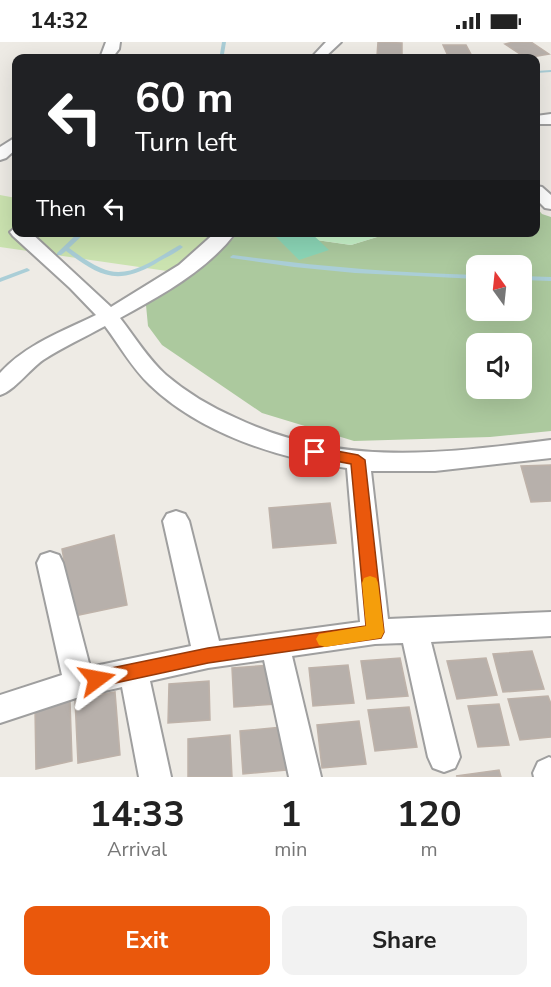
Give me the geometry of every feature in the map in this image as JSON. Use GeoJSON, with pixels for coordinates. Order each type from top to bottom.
{"type":"FeatureCollection","features":[{"type":"Feature","properties":{"kind":"street"},"geometry":{"type":"LineString","coordinates":[[321,54],[334,42]]}},
{"type":"Feature","properties":{"kind":"street"},"geometry":{"type":"LineString","coordinates":[[0,155],[12,145]]}},
{"type":"Feature","properties":{"kind":"street"},"geometry":{"type":"LineString","coordinates":[[23,237],[108,317],[137,357],[160,382],[210,416],[271,443],[358,460],[395,464],[551,449]]}},
{"type":"Feature","properties":{"kind":"street"},"geometry":{"type":"LineString","coordinates":[[0,387],[8,377],[40,351],[108,317],[206,255],[222,237]]}},
{"type":"Feature","properties":{"kind":"street"},"geometry":{"type":"LineString","coordinates":[[358,460],[375,632]]}},
{"type":"Feature","properties":{"kind":"street"},"geometry":{"type":"LineString","coordinates":[[176,521],[208,656]]}},
{"type":"Feature","properties":{"kind":"street"},"geometry":{"type":"LineString","coordinates":[[50,563],[79,683]]}},
{"type":"Feature","properties":{"kind":"street"},"geometry":{"type":"LineString","coordinates":[[0,709],[79,683],[208,656],[375,632],[551,624]]}},
{"type":"Feature","properties":{"kind":"street"},"geometry":{"type":"LineString","coordinates":[[414,630],[444,757]]}},
{"type":"Feature","properties":{"kind":"street"},"geometry":{"type":"LineString","coordinates":[[276,646],[305,777]]}},
{"type":"Feature","properties":{"kind":"street"},"geometry":{"type":"LineString","coordinates":[[133,671],[155,777]]}},
{"type":"Feature","properties":{"kind":"green space"},"geometry":{"type":"Polygon","coordinates":[[[0,195],[12,197],[12,237],[235,237],[218,256],[195,275],[0,247],[0,195]]]}},
{"type":"Feature","properties":{"kind":"green space"},"geometry":{"type":"Polygon","coordinates":[[[540,212],[551,217],[551,431],[490,437],[354,441],[262,413],[162,345],[148,326],[146,305],[195,273],[234,237],[296,237],[351,245],[377,237],[540,237],[540,212]]]}},
{"type":"Feature","properties":{"kind":"green space"},"geometry":{"type":"Polygon","coordinates":[[[276,237],[315,237],[329,250],[299,260],[276,237]]]}},
{"type":"Feature","properties":{"kind":"green space"},"geometry":{"type":"Polygon","coordinates":[[[296,237],[377,237],[351,245],[296,237]]]}},
{"type":"Feature","properties":{"kind":"building"},"geometry":{"type":"Polygon","coordinates":[[[378,42],[402,43],[402,54],[377,54],[378,42]]]}},
{"type":"Feature","properties":{"kind":"building"},"geometry":{"type":"Polygon","coordinates":[[[531,42],[549,54],[520,54],[505,44],[531,42]]]}},
{"type":"Feature","properties":{"kind":"building"},"geometry":{"type":"Polygon","coordinates":[[[443,45],[466,45],[471,54],[447,54],[443,45]]]}},
{"type":"Feature","properties":{"kind":"building"},"geometry":{"type":"Polygon","coordinates":[[[551,465],[551,501],[531,502],[521,466],[551,465]]]}},
{"type":"Feature","properties":{"kind":"building"},"geometry":{"type":"Polygon","coordinates":[[[330,503],[336,543],[273,548],[269,508],[330,503]]]}},
{"type":"Feature","properties":{"kind":"building"},"geometry":{"type":"Polygon","coordinates":[[[114,535],[127,605],[74,616],[62,549],[114,535]]]}},
{"type":"Feature","properties":{"kind":"building"},"geometry":{"type":"Polygon","coordinates":[[[532,651],[544,689],[503,692],[493,654],[532,651]]]}},
{"type":"Feature","properties":{"kind":"building"},"geometry":{"type":"Polygon","coordinates":[[[400,658],[408,696],[367,699],[361,661],[400,658]]]}},
{"type":"Feature","properties":{"kind":"building"},"geometry":{"type":"Polygon","coordinates":[[[486,658],[497,695],[457,699],[447,661],[486,658]]]}},
{"type":"Feature","properties":{"kind":"building"},"geometry":{"type":"Polygon","coordinates":[[[272,665],[276,704],[234,707],[232,668],[272,665]]]}},
{"type":"Feature","properties":{"kind":"building"},"geometry":{"type":"Polygon","coordinates":[[[348,665],[354,703],[313,706],[309,668],[348,665]]]}},
{"type":"Feature","properties":{"kind":"building"},"geometry":{"type":"Polygon","coordinates":[[[209,681],[210,720],[168,723],[169,684],[209,681]]]}},
{"type":"Feature","properties":{"kind":"building"},"geometry":{"type":"Polygon","coordinates":[[[115,692],[120,755],[78,763],[75,699],[115,692]]]}},
{"type":"Feature","properties":{"kind":"building"},"geometry":{"type":"Polygon","coordinates":[[[548,696],[551,704],[551,737],[520,740],[508,699],[548,696]]]}},
{"type":"Feature","properties":{"kind":"building"},"geometry":{"type":"Polygon","coordinates":[[[70,701],[72,761],[36,769],[35,708],[70,701]]]}},
{"type":"Feature","properties":{"kind":"building"},"geometry":{"type":"Polygon","coordinates":[[[499,704],[509,745],[478,747],[468,706],[499,704]]]}},
{"type":"Feature","properties":{"kind":"building"},"geometry":{"type":"Polygon","coordinates":[[[409,707],[417,747],[375,751],[368,710],[409,707]]]}},
{"type":"Feature","properties":{"kind":"building"},"geometry":{"type":"Polygon","coordinates":[[[359,721],[366,764],[322,768],[317,725],[359,721]]]}},
{"type":"Feature","properties":{"kind":"building"},"geometry":{"type":"Polygon","coordinates":[[[282,727],[286,770],[243,774],[240,731],[282,727]]]}},
{"type":"Feature","properties":{"kind":"building"},"geometry":{"type":"Polygon","coordinates":[[[230,735],[232,777],[188,777],[188,739],[230,735]]]}},
{"type":"Feature","properties":{"kind":"building"},"geometry":{"type":"Polygon","coordinates":[[[499,770],[501,777],[456,776],[499,770]]]}},
{"type":"Feature","properties":{"kind":"waterway"},"geometry":{"type":"LineString","coordinates":[[222,54],[224,42]]}},
{"type":"Feature","properties":{"kind":"waterway"},"geometry":{"type":"LineString","coordinates":[[540,72],[551,71]]}},
{"type":"Feature","properties":{"kind":"waterway"},"geometry":{"type":"LineString","coordinates":[[59,254],[78,237]]}},
{"type":"Feature","properties":{"kind":"waterway"},"geometry":{"type":"LineString","coordinates":[[66,248],[99,270],[123,275],[147,266],[180,247]]}},
{"type":"Feature","properties":{"kind":"waterway"},"geometry":{"type":"LineString","coordinates":[[233,257],[355,271],[466,277]]}},
{"type":"Feature","properties":{"kind":"waterway"},"geometry":{"type":"LineString","coordinates":[[0,280],[27,270]]}},
{"type":"Feature","properties":{"kind":"waterway"},"geometry":{"type":"LineString","coordinates":[[532,278],[551,279]]}},
{"type":"Feature","properties":{"kind":"slow traffic"},"geometry":{"type":"LineString","coordinates":[[325,639],[375,632],[370,583]]}},
{"type":"Feature","properties":{"kind":"route"},"geometry":{"type":"LineString","coordinates":[[97,679],[208,656],[375,632],[358,460],[315,452]]}}]}
